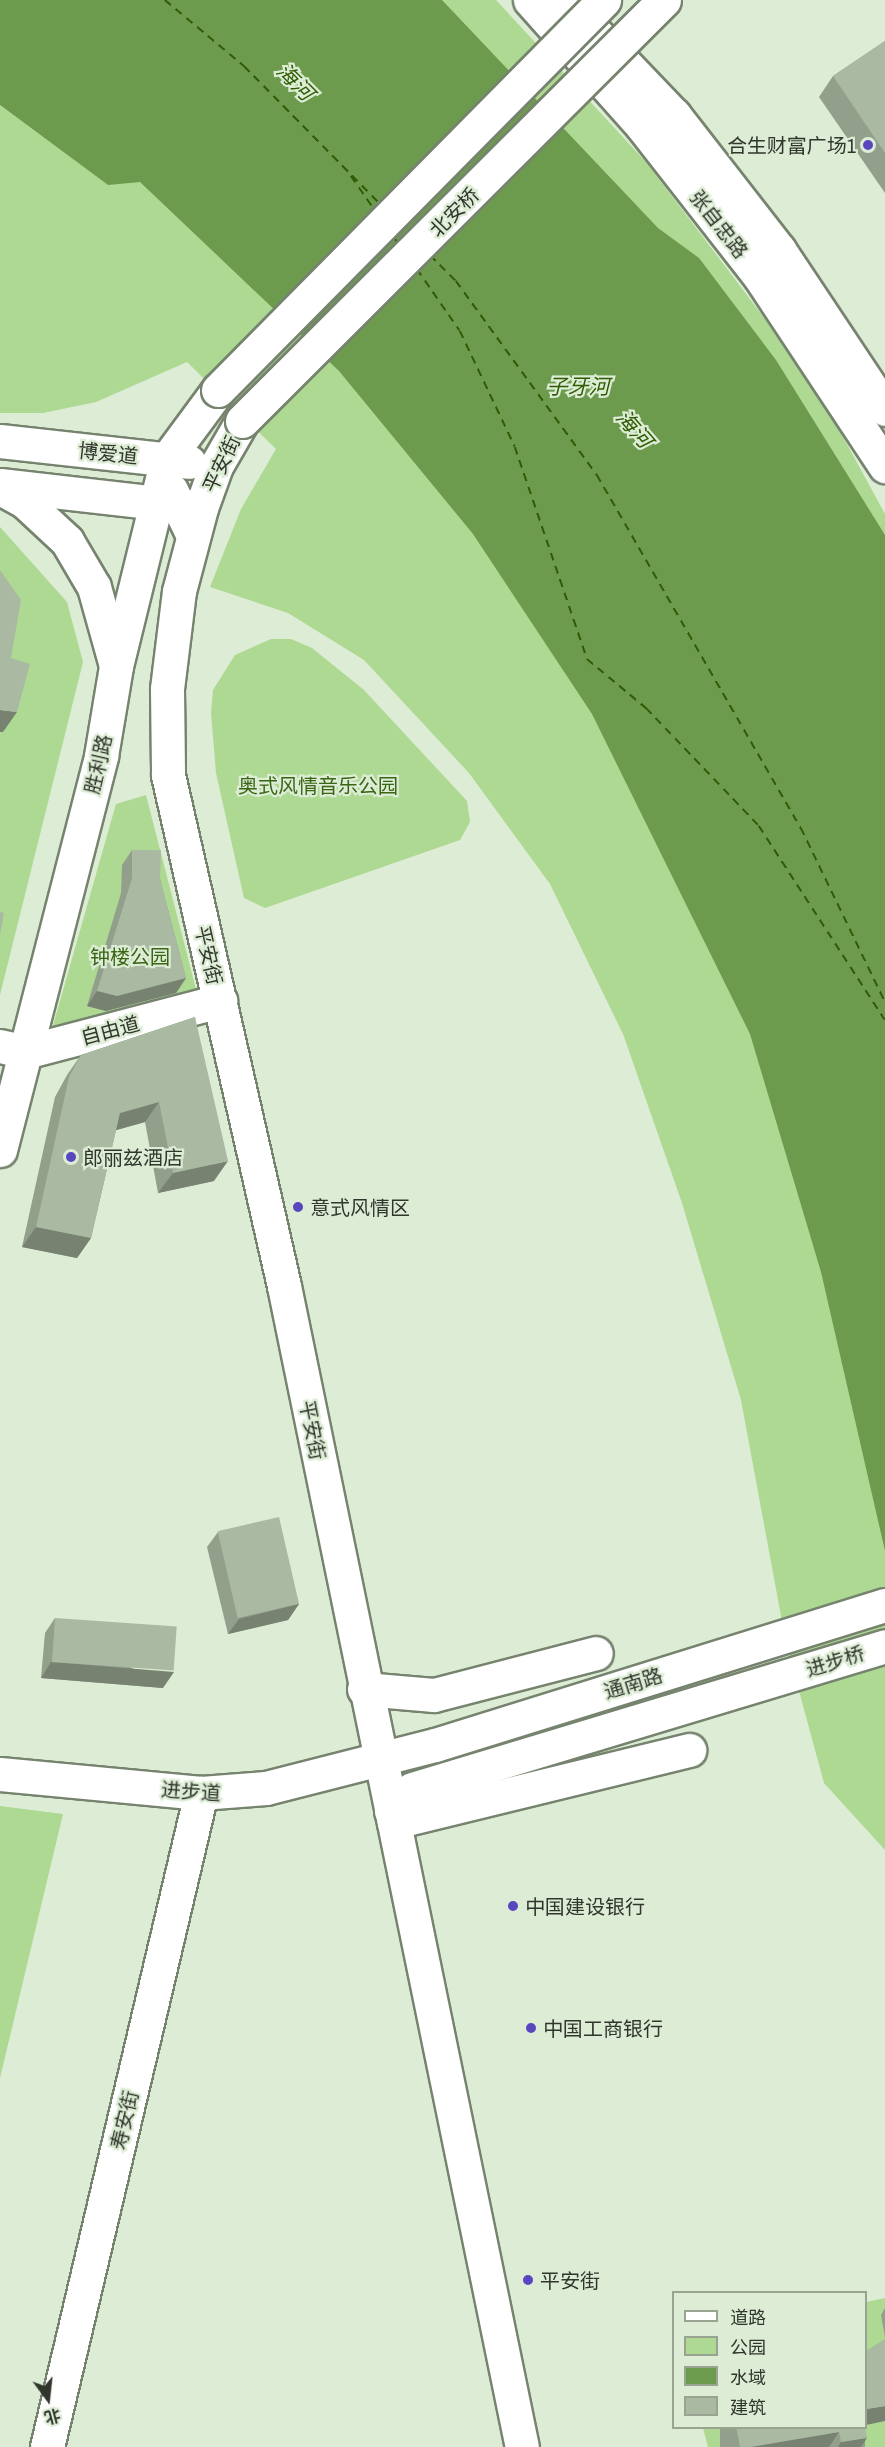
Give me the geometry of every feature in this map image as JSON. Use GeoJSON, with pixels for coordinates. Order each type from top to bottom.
{"type":"FeatureCollection","features":[{"type":"Feature","properties":{"kind":"street","name":"张自忠路"},"geometry":{"type":"LineString","coordinates":[[530,0],[643,127],[760,277],[885,466]]}},
{"type":"Feature","properties":{"kind":"street","name":"张自忠路"},"geometry":{"type":"LineString","coordinates":[[564,0],[674,115],[779,250],[885,409]]}},
{"type":"Feature","properties":{"kind":"street","name":"北安桥"},"geometry":{"type":"LineString","coordinates":[[218,390],[604,0]]}},
{"type":"Feature","properties":{"kind":"street","name":"北安桥"},"geometry":{"type":"LineString","coordinates":[[242,421],[664,0]]}},
{"type":"Feature","properties":{"kind":"street","name":"胜利路"},"geometry":{"type":"LineString","coordinates":[[0,1150],[13,1049],[101,756],[116,666],[176,498],[189,423],[218,390]]}},
{"type":"Feature","properties":{"kind":"street","name":"平安街"},"geometry":{"type":"LineString","coordinates":[[242,421],[216,466],[176,498],[179,591],[167,689],[167,755],[284,1286],[364,1689],[393,1817],[522,2447]]}},
{"type":"Feature","properties":{"kind":"street"},"geometry":{"type":"LineString","coordinates":[[116,454],[148,447],[189,423]]}},
{"type":"Feature","properties":{"kind":"street","name":"博爱道"},"geometry":{"type":"LineString","coordinates":[[0,441],[116,454]]}},
{"type":"Feature","properties":{"kind":"street"},"geometry":{"type":"LineString","coordinates":[[116,454],[176,498]]}},
{"type":"Feature","properties":{"kind":"street"},"geometry":{"type":"LineString","coordinates":[[0,487],[176,498]]}},
{"type":"Feature","properties":{"kind":"street"},"geometry":{"type":"LineString","coordinates":[[0,487],[31,507],[73,549],[94,587],[116,666]]}},
{"type":"Feature","properties":{"kind":"street","name":"自由道"},"geometry":{"type":"LineString","coordinates":[[13,1049],[220,1001]]}},
{"type":"Feature","properties":{"kind":"street","name":"通南路"},"geometry":{"type":"LineString","coordinates":[[380,1760],[885,1605]]}},
{"type":"Feature","properties":{"kind":"street","name":"进步桥"},"geometry":{"type":"LineString","coordinates":[[786,1676],[885,1646]]}},
{"type":"Feature","properties":{"kind":"street"},"geometry":{"type":"LineString","coordinates":[[364,1689],[434,1695],[596,1653]]}},
{"type":"Feature","properties":{"kind":"street","name":"通南路"},"geometry":{"type":"LineString","coordinates":[[393,1817],[412,1789],[786,1676]]}},
{"type":"Feature","properties":{"kind":"street"},"geometry":{"type":"LineString","coordinates":[[393,1817],[689,1750]]}},
{"type":"Feature","properties":{"kind":"street","name":"进步道"},"geometry":{"type":"LineString","coordinates":[[0,1774],[201,1793],[266,1788],[380,1760]]}},
{"type":"Feature","properties":{"kind":"street","name":"寿安街"},"geometry":{"type":"LineString","coordinates":[[47,2447],[201,1793]]}},
{"type":"Feature","properties":{"kind":"green space","name":"子牙河"},"geometry":{"type":"Polygon","coordinates":[[[0,0],[496,0],[646,162],[813,382],[885,514],[885,1850],[824,1783],[786,1643],[741,1400],[682,1203],[623,1034],[550,884],[469,773],[364,660],[288,613],[210,587],[241,509],[276,449],[187,362],[96,402],[43,413],[0,413],[0,105],[108,185],[0,0]]]}},
{"type":"Feature","properties":{"kind":"green space"},"geometry":{"type":"Polygon","coordinates":[[[0,527],[67,602],[83,662],[0,995],[0,527]]]}},
{"type":"Feature","properties":{"kind":"green space","name":"奥式风情音乐公园"},"geometry":{"type":"Polygon","coordinates":[[[271,639],[291,639],[312,648],[364,690],[467,801],[470,822],[460,840],[265,908],[244,898],[216,773],[211,713],[213,690],[235,655],[271,639]]]}},
{"type":"Feature","properties":{"kind":"green space","name":"钟楼公园"},"geometry":{"type":"Polygon","coordinates":[[[146,795],[198,997],[50,1036],[116,804],[146,795]]]}},
{"type":"Feature","properties":{"kind":"green space"},"geometry":{"type":"Polygon","coordinates":[[[0,1806],[63,1814],[0,2078],[0,1806]]]}},
{"type":"Feature","properties":{"kind":"green space"},"geometry":{"type":"Polygon","coordinates":[[[885,2298],[885,2447],[708,2447],[703,2429],[867,2429],[867,2302],[885,2298]]]}},
{"type":"Feature","properties":{"kind":"water","name":"子牙河"},"geometry":{"type":"Polygon","coordinates":[[[0,0],[442,0],[658,228],[699,258],[776,360],[885,535],[885,1551],[821,1272],[750,1034],[592,714],[473,534],[339,371],[140,182],[108,185],[0,105],[0,0]]]}},
{"type":"Feature","properties":{"kind":"building"},"geometry":{"type":"Polygon","coordinates":[[[885,41],[885,153],[833,76],[885,41]]]}},
{"type":"Feature","properties":{"kind":"building"},"geometry":{"type":"Polygon","coordinates":[[[0,570],[21,600],[11,658],[30,664],[17,712],[0,710],[0,570]]]}},
{"type":"Feature","properties":{"kind":"building"},"geometry":{"type":"Polygon","coordinates":[[[132,850],[161,850],[160,879],[186,978],[117,996],[97,991],[132,878],[132,850]]]}},
{"type":"Feature","properties":{"kind":"building"},"geometry":{"type":"Polygon","coordinates":[[[0,912],[4,913],[0,935],[0,912]]]}},
{"type":"Feature","properties":{"kind":"building","name":"郎丽兹酒店"},"geometry":{"type":"Polygon","coordinates":[[[195,1017],[228,1161],[173,1173],[159,1102],[120,1113],[91,1238],[36,1227],[69,1077],[81,1055],[195,1017]]]}},
{"type":"Feature","properties":{"kind":"building"},"geometry":{"type":"Polygon","coordinates":[[[279,1517],[299,1604],[238,1618],[218,1531],[279,1517]]]}},
{"type":"Feature","properties":{"kind":"building"},"geometry":{"type":"Polygon","coordinates":[[[55,1618],[177,1627],[174,1670],[52,1662],[55,1618]]]}},
{"type":"Feature","properties":{"kind":"building"},"geometry":{"type":"Polygon","coordinates":[[[885,2339],[885,2406],[867,2409],[867,2350],[885,2339]]]}},
{"type":"Feature","properties":{"kind":"building"},"geometry":{"type":"Polygon","coordinates":[[[736,2429],[865,2429],[867,2438],[841,2442],[839,2432],[740,2447],[736,2429]]]}},
{"type":"Feature","properties":{"kind":"ferry route"},"geometry":{"type":"LineString","coordinates":[[165,0],[244,66],[380,204]]}},
{"type":"Feature","properties":{"kind":"ferry route"},"geometry":{"type":"LineString","coordinates":[[351,176],[374,209]]}},
{"type":"Feature","properties":{"kind":"ferry route"},"geometry":{"type":"LineString","coordinates":[[392,235],[398,243]]}},
{"type":"Feature","properties":{"kind":"ferry route"},"geometry":{"type":"LineString","coordinates":[[430,255],[456,281],[597,475],[801,828],[885,1002]]}},
{"type":"Feature","properties":{"kind":"ferry route"},"geometry":{"type":"LineString","coordinates":[[417,269],[460,331],[515,447],[587,659],[646,708],[759,826],[885,1020]]}},
{"type":"Feature","properties":{"kind":"place","name":"合生财富广场1"},"geometry":{"type":"Point","coordinates":[868,145]}},
{"type":"Feature","properties":{"kind":"place","name":"郎丽兹酒店"},"geometry":{"type":"Point","coordinates":[71,1157]}},
{"type":"Feature","properties":{"kind":"place","name":"意式风情区"},"geometry":{"type":"Point","coordinates":[298,1207]}},
{"type":"Feature","properties":{"kind":"place","name":"中国建设银行"},"geometry":{"type":"Point","coordinates":[513,1906]}},
{"type":"Feature","properties":{"kind":"place","name":"中国工商银行"},"geometry":{"type":"Point","coordinates":[531,2028]}},
{"type":"Feature","properties":{"kind":"place","name":"平安街"},"geometry":{"type":"Point","coordinates":[528,2280]}},
{"type":"Feature","properties":{"kind":"water label","name":"海河"},"geometry":{"type":"Point","coordinates":[295,82]}},
{"type":"Feature","properties":{"kind":"water label","name":"海河"},"geometry":{"type":"Point","coordinates":[634,429]}}]}
